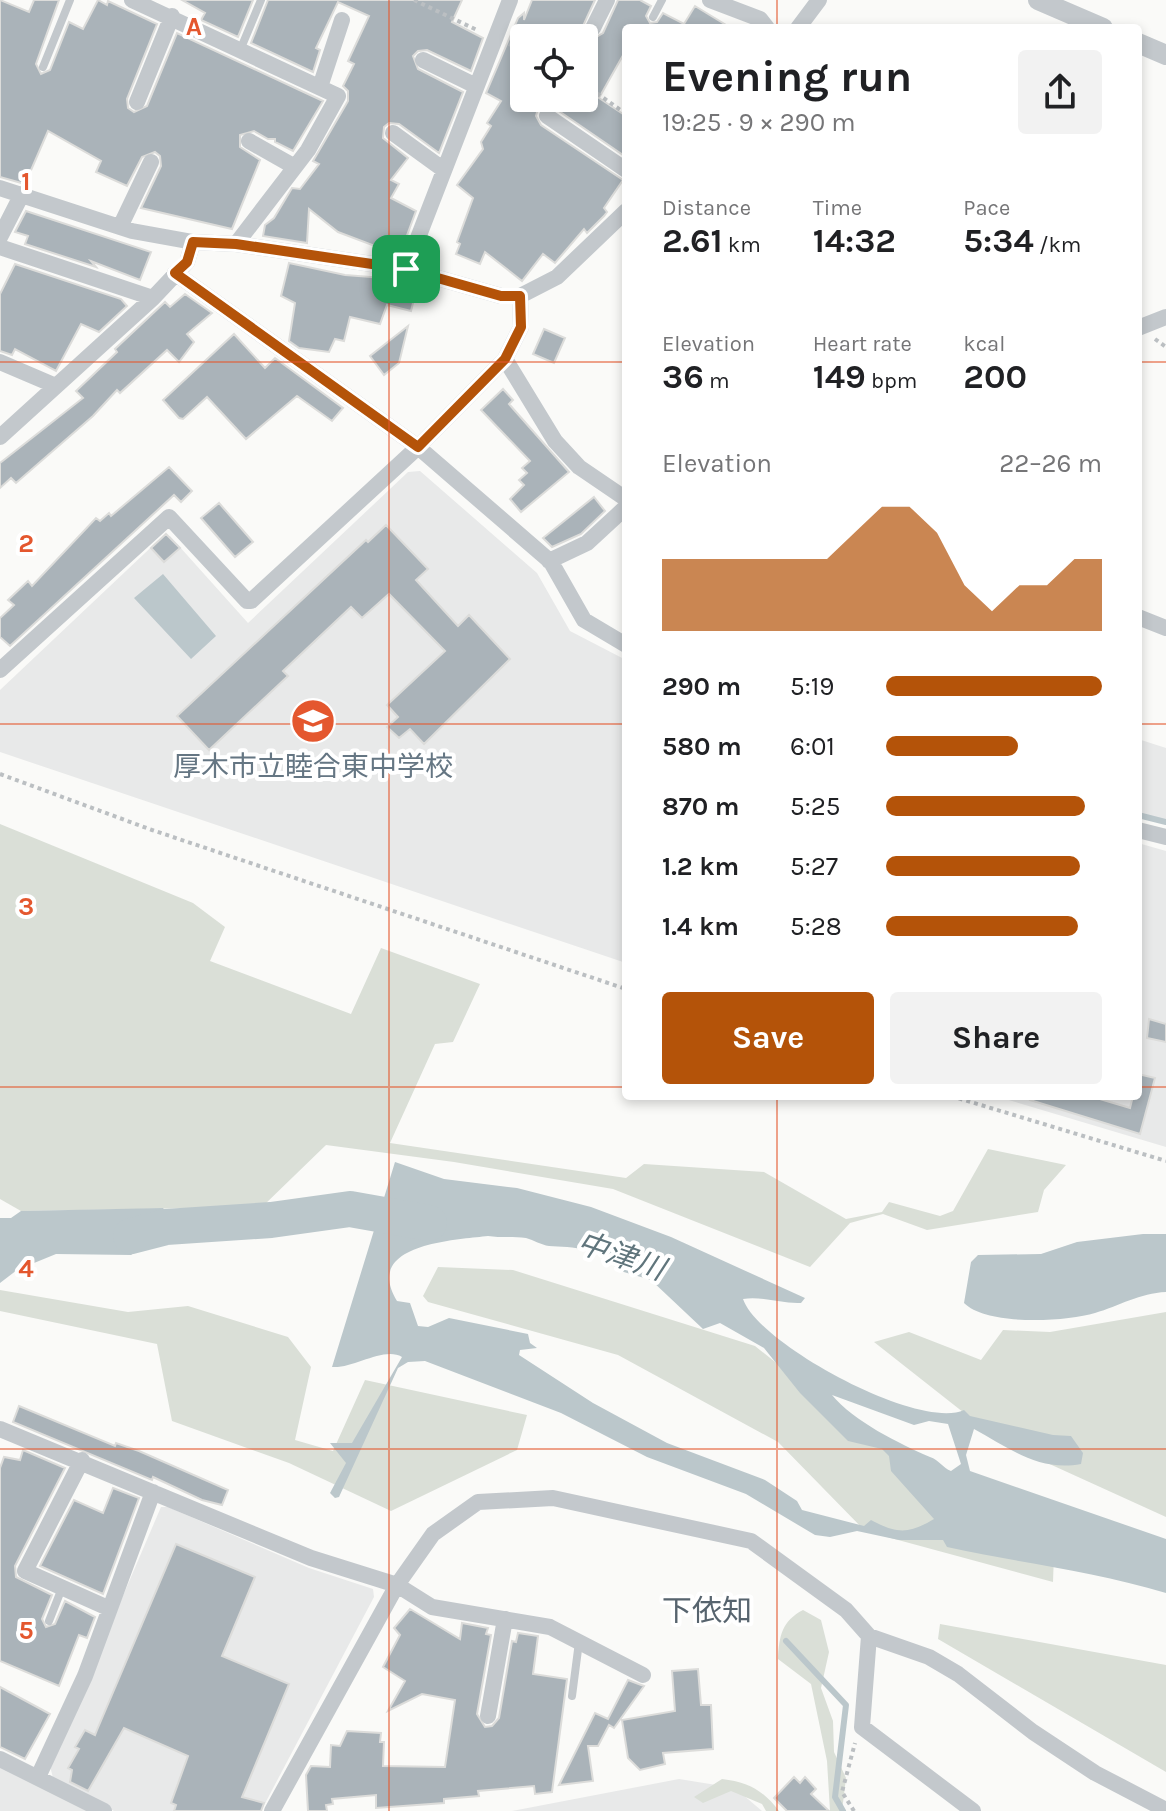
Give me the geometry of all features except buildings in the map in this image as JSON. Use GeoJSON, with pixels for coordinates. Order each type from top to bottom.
{"type":"FeatureCollection","features":[{"type":"Feature","properties":{"kind":"street"},"geometry":{"type":"LineString","coordinates":[[132,0],[241,48],[338,96],[295,167],[236,244]]}},
{"type":"Feature","properties":{"kind":"street"},"geometry":{"type":"LineString","coordinates":[[406,269],[510,0]]}},
{"type":"Feature","properties":{"kind":"street"},"geometry":{"type":"LineString","coordinates":[[595,24],[607,0]]}},
{"type":"Feature","properties":{"kind":"street"},"geometry":{"type":"LineString","coordinates":[[710,0],[760,19],[764,24]]}},
{"type":"Feature","properties":{"kind":"street"},"geometry":{"type":"LineString","coordinates":[[801,24],[819,0]]}},
{"type":"Feature","properties":{"kind":"street"},"geometry":{"type":"LineString","coordinates":[[1038,0],[1094,24]]}},
{"type":"Feature","properties":{"kind":"street"},"geometry":{"type":"LineString","coordinates":[[137,102],[172,16]]}},
{"type":"Feature","properties":{"kind":"street"},"geometry":{"type":"LineString","coordinates":[[320,87],[342,20]]}},
{"type":"Feature","properties":{"kind":"street"},"geometry":{"type":"LineString","coordinates":[[1142,45],[1166,55]]}},
{"type":"Feature","properties":{"kind":"street"},"geometry":{"type":"LineString","coordinates":[[423,60],[476,86]]}},
{"type":"Feature","properties":{"kind":"street"},"geometry":{"type":"LineString","coordinates":[[547,116],[622,167]]}},
{"type":"Feature","properties":{"kind":"street"},"geometry":{"type":"LineString","coordinates":[[393,133],[444,170]]}},
{"type":"Feature","properties":{"kind":"street"},"geometry":{"type":"LineString","coordinates":[[249,141],[295,167]]}},
{"type":"Feature","properties":{"kind":"street"},"geometry":{"type":"LineString","coordinates":[[120,227],[151,162]]}},
{"type":"Feature","properties":{"kind":"street"},"geometry":{"type":"LineString","coordinates":[[0,188],[120,227],[193,242],[236,244],[406,269],[501,296],[520,296],[557,277],[622,215]]}},
{"type":"Feature","properties":{"kind":"street"},"geometry":{"type":"LineString","coordinates":[[0,237],[22,194]]}},
{"type":"Feature","properties":{"kind":"street"},"geometry":{"type":"LineString","coordinates":[[0,437],[153,298],[187,262],[193,242]]}},
{"type":"Feature","properties":{"kind":"street"},"geometry":{"type":"LineString","coordinates":[[0,247],[153,298]]}},
{"type":"Feature","properties":{"kind":"street"},"geometry":{"type":"LineString","coordinates":[[175,273],[418,447],[549,561],[584,620],[622,643]]}},
{"type":"Feature","properties":{"kind":"street"},"geometry":{"type":"LineString","coordinates":[[0,670],[169,517],[247,601],[251,601],[418,447],[505,359],[521,327],[520,296]]}},
{"type":"Feature","properties":{"kind":"street"},"geometry":{"type":"LineString","coordinates":[[1142,326],[1166,317]]}},
{"type":"Feature","properties":{"kind":"street"},"geometry":{"type":"LineString","coordinates":[[505,359],[555,441],[579,467],[622,496]]}},
{"type":"Feature","properties":{"kind":"street"},"geometry":{"type":"LineString","coordinates":[[0,362],[56,386]]}},
{"type":"Feature","properties":{"kind":"street"},"geometry":{"type":"LineString","coordinates":[[549,561],[587,543],[622,511]]}},
{"type":"Feature","properties":{"kind":"street"},"geometry":{"type":"LineString","coordinates":[[1142,619],[1166,628]]}},
{"type":"Feature","properties":{"kind":"street"},"geometry":{"type":"LineString","coordinates":[[1142,831],[1166,837]]}},
{"type":"Feature","properties":{"kind":"street"},"geometry":{"type":"LineString","coordinates":[[1,1433],[82,1460],[311,1558],[397,1585],[432,1607],[550,1627],[643,1675]]}},
{"type":"Feature","properties":{"kind":"street"},"geometry":{"type":"LineString","coordinates":[[82,1460],[25,1571],[108,1608]]}},
{"type":"Feature","properties":{"kind":"street"},"geometry":{"type":"LineString","coordinates":[[38,1777],[85,1676],[153,1492]]}},
{"type":"Feature","properties":{"kind":"street"},"geometry":{"type":"LineString","coordinates":[[272,1811],[397,1585],[433,1534],[478,1502],[553,1498],[751,1541],[846,1610],[869,1636],[929,1657],[958,1674],[1033,1732],[1095,1773],[1166,1810]]}},
{"type":"Feature","properties":{"kind":"street"},"geometry":{"type":"LineString","coordinates":[[488,1716],[505,1619]]}},
{"type":"Feature","properties":{"kind":"street"},"geometry":{"type":"LineString","coordinates":[[869,1636],[862,1727],[973,1811]]}},
{"type":"Feature","properties":{"kind":"street"},"geometry":{"type":"LineString","coordinates":[[0,1759],[104,1811]]}},
{"type":"Feature","properties":{"kind":"lane"},"geometry":{"type":"LineString","coordinates":[[43,67],[70,0]]}},
{"type":"Feature","properties":{"kind":"lane"},"geometry":{"type":"LineString","coordinates":[[241,48],[261,0]]}},
{"type":"Feature","properties":{"kind":"lane"},"geometry":{"type":"LineString","coordinates":[[653,17],[662,0]]}},
{"type":"Feature","properties":{"kind":"lane"},"geometry":{"type":"LineString","coordinates":[[49,1621],[62,1588]]}},
{"type":"Feature","properties":{"kind":"lane"},"geometry":{"type":"LineString","coordinates":[[572,1696],[579,1642]]}},
{"type":"Feature","properties":{"kind":"path"},"geometry":{"type":"LineString","coordinates":[[414,0],[495,39]]}},
{"type":"Feature","properties":{"kind":"path"},"geometry":{"type":"LineString","coordinates":[[598,94],[622,111]]}},
{"type":"Feature","properties":{"kind":"path"},"geometry":{"type":"LineString","coordinates":[[0,774],[152,830],[622,988]]}},
{"type":"Feature","properties":{"kind":"path"},"geometry":{"type":"LineString","coordinates":[[964,1100],[1166,1161]]}},
{"type":"Feature","properties":{"kind":"path"},"geometry":{"type":"LineString","coordinates":[[854,1811],[842,1792],[862,1727]]}},
{"type":"Feature","properties":{"kind":"shaded area","name":"厚木市立睦合東中学校"},"geometry":{"type":"Polygon","coordinates":[[[420,471],[537,573],[570,631],[622,658],[622,962],[0,752],[0,690],[163,536],[170,536],[248,623],[408,472],[420,471]]]}},
{"type":"Feature","properties":{"kind":"shaded area"},"geometry":{"type":"Polygon","coordinates":[[[1142,740],[1166,748],[1166,824],[1142,817],[1142,740]]]}},
{"type":"Feature","properties":{"kind":"shaded area"},"geometry":{"type":"Polygon","coordinates":[[[0,824],[193,903],[225,927],[210,961],[351,1014],[381,948],[480,984],[453,1042],[435,1044],[390,1143],[626,1178],[644,1164],[764,1172],[846,1219],[882,1212],[889,1202],[940,1216],[953,1211],[988,1149],[1066,1165],[1044,1190],[1038,1212],[927,1230],[883,1214],[850,1223],[810,1267],[613,1189],[454,1162],[326,1145],[262,1207],[21,1211],[0,1199],[0,824]]]}},
{"type":"Feature","properties":{"kind":"shaded area"},"geometry":{"type":"Polygon","coordinates":[[[1142,844],[1166,851],[1166,1147],[1008,1100],[1142,1100],[1142,844]]]}},
{"type":"Feature","properties":{"kind":"shaded area"},"geometry":{"type":"Polygon","coordinates":[[[438,1267],[513,1270],[755,1346],[948,1500],[1054,1554],[1053,1582],[865,1531],[778,1442],[618,1355],[428,1302],[423,1296],[438,1267]]]}},
{"type":"Feature","properties":{"kind":"shaded area"},"geometry":{"type":"Polygon","coordinates":[[[0,1290],[128,1312],[188,1306],[288,1337],[311,1367],[295,1440],[333,1451],[365,1380],[527,1415],[517,1450],[391,1511],[289,1463],[172,1421],[157,1344],[0,1311],[0,1290]]]}},
{"type":"Feature","properties":{"kind":"shaded area"},"geometry":{"type":"Polygon","coordinates":[[[1166,1312],[1166,1517],[1001,1442],[874,1342],[909,1332],[981,1360],[1003,1330],[1050,1332],[1166,1312]]]}},
{"type":"Feature","properties":{"kind":"shaded area"},"geometry":{"type":"Polygon","coordinates":[[[161,1507],[168,1507],[309,1568],[373,1589],[374,1597],[261,1811],[114,1811],[53,1778],[50,1766],[161,1507]]]}},
{"type":"Feature","properties":{"kind":"shaded area"},"geometry":{"type":"Polygon","coordinates":[[[803,1610],[821,1620],[829,1652],[821,1688],[833,1721],[834,1752],[846,1778],[842,1811],[830,1811],[827,1761],[811,1684],[778,1659],[779,1643],[786,1624],[803,1610]]]}},
{"type":"Feature","properties":{"kind":"shaded area"},"geometry":{"type":"Polygon","coordinates":[[[940,1624],[1166,1665],[1166,1772],[938,1639],[940,1624]]]}},
{"type":"Feature","properties":{"kind":"shaded area"},"geometry":{"type":"Polygon","coordinates":[[[0,1761],[99,1811],[0,1811],[0,1761]]]}},
{"type":"Feature","properties":{"kind":"shaded area"},"geometry":{"type":"Polygon","coordinates":[[[679,1779],[735,1788],[762,1811],[512,1811],[679,1779]]]}},
{"type":"Feature","properties":{"kind":"shaded area"},"geometry":{"type":"Polygon","coordinates":[[[722,1779],[754,1788],[779,1811],[766,1811],[762,1804],[731,1791],[703,1803],[694,1797],[722,1779]]]}},
{"type":"Feature","properties":{"kind":"water"},"geometry":{"type":"Polygon","coordinates":[[[163,574],[216,636],[191,659],[134,598],[163,574]]]}},
{"type":"Feature","properties":{"kind":"water"},"geometry":{"type":"Polygon","coordinates":[[[395,1162],[444,1179],[517,1188],[591,1207],[671,1237],[805,1298],[801,1303],[743,1299],[755,1318],[778,1338],[842,1379],[913,1408],[942,1413],[964,1410],[970,1416],[1053,1435],[1071,1436],[1083,1453],[1081,1464],[1051,1465],[1012,1451],[974,1429],[966,1455],[970,1471],[1166,1539],[1166,1593],[1084,1573],[947,1547],[943,1540],[899,1540],[857,1531],[830,1537],[815,1535],[746,1494],[647,1457],[561,1413],[425,1361],[408,1362],[398,1368],[339,1497],[335,1498],[330,1493],[346,1463],[330,1443],[352,1443],[402,1357],[386,1354],[332,1367],[395,1162]],[[488,1236],[435,1243],[401,1256],[392,1267],[389,1282],[397,1301],[410,1303],[418,1326],[428,1327],[449,1318],[528,1334],[530,1343],[537,1348],[520,1350],[519,1355],[593,1403],[667,1443],[765,1480],[797,1501],[802,1510],[864,1526],[871,1520],[896,1530],[910,1530],[934,1519],[891,1471],[889,1456],[882,1449],[848,1441],[800,1393],[764,1348],[720,1323],[703,1329],[651,1280],[617,1270],[596,1253],[546,1245],[526,1238],[488,1236]],[[832,1395],[864,1423],[933,1458],[948,1470],[961,1464],[948,1424],[929,1421],[914,1425],[832,1395]]]}},
{"type":"Feature","properties":{"kind":"water"},"geometry":{"type":"Polygon","coordinates":[[[163,1208],[186,1239],[150,1245],[131,1255],[56,1254],[17,1270],[0,1283],[0,1218],[11,1218],[21,1211],[163,1208]]]}},
{"type":"Feature","properties":{"kind":"water"},"geometry":{"type":"Polygon","coordinates":[[[1166,1234],[1166,1292],[1138,1297],[1095,1313],[1046,1320],[990,1316],[964,1303],[971,1262],[978,1255],[1041,1254],[1077,1242],[1166,1234]]]}},
{"type":"Feature","properties":{"kind":"waterway"},"geometry":{"type":"LineString","coordinates":[[1142,816],[1166,822]]}},
{"type":"Feature","properties":{"kind":"waterway","name":"中津川"},"geometry":{"type":"LineString","coordinates":[[131,1236],[166,1227],[271,1220],[350,1209],[429,1223]]}},
{"type":"Feature","properties":{"kind":"waterway"},"geometry":{"type":"LineString","coordinates":[[786,1641],[846,1705],[835,1797],[843,1811]]}},
{"type":"Feature","properties":{"kind":"place","name":"厚木市立睦合東中学校"},"geometry":{"type":"Point","coordinates":[313,721]}},
{"type":"Feature","properties":{"kind":"district","name":"下依知"},"geometry":{"type":"Point","coordinates":[707,1611]}},
{"type":"Feature","properties":{"kind":"route"},"geometry":{"type":"LineString","coordinates":[[193,242],[236,244],[406,269],[501,296],[520,296],[522,317],[518,337],[505,359],[418,447],[401,438],[334,385],[175,273],[187,262],[193,242]]}}]}
